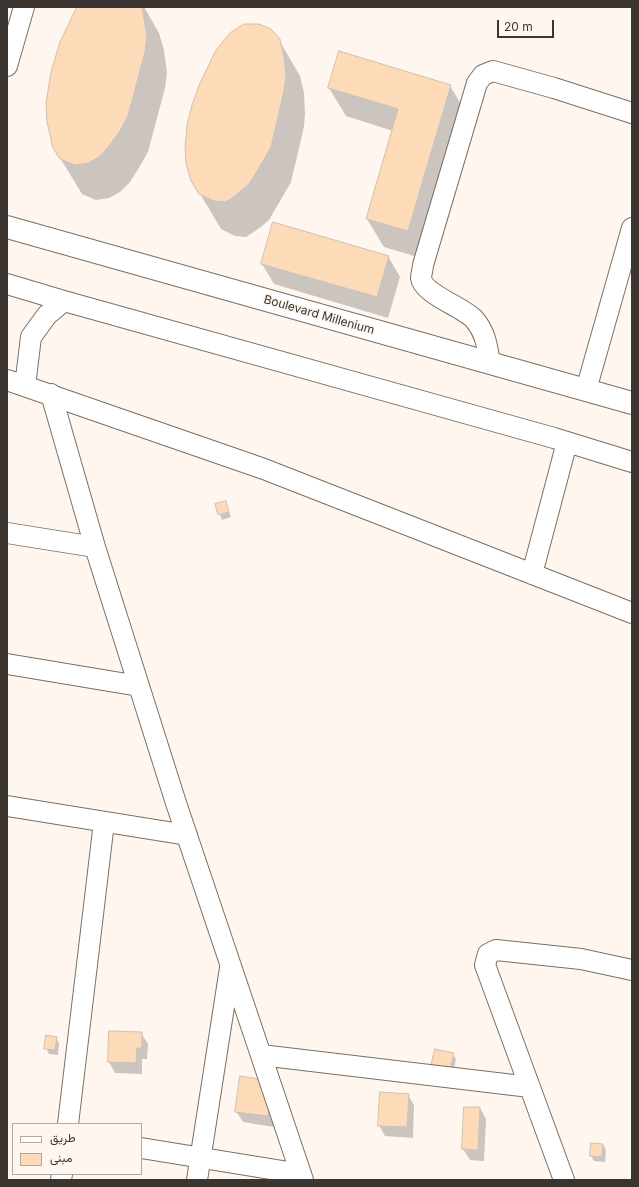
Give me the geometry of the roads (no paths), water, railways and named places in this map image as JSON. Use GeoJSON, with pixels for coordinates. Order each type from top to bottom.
{"type":"FeatureCollection","features":[{"type":"Feature","properties":{"kind":"main road","name":"Boulevard Millenium"},"geometry":{"type":"LineString","coordinates":[[7,227],[632,403]]}},
{"type":"Feature","properties":{"kind":"street"},"geometry":{"type":"LineString","coordinates":[[7,66],[24,7]]}},
{"type":"Feature","properties":{"kind":"street"},"geometry":{"type":"LineString","coordinates":[[490,363],[485,336],[474,319],[451,303],[432,293],[425,287],[421,279],[423,265],[477,84],[483,75],[493,71],[554,88],[632,113]]}},
{"type":"Feature","properties":{"kind":"street"},"geometry":{"type":"LineString","coordinates":[[586,390],[632,228]]}},
{"type":"Feature","properties":{"kind":"street"},"geometry":{"type":"LineString","coordinates":[[7,284],[567,442],[632,462]]}},
{"type":"Feature","properties":{"kind":"street"},"geometry":{"type":"LineString","coordinates":[[64,301],[47,315],[31,337],[16,383],[264,469],[632,613]]}},
{"type":"Feature","properties":{"kind":"street"},"geometry":{"type":"LineString","coordinates":[[51,394],[95,547],[139,686],[187,835],[302,1177],[142,1148]]}},
{"type":"Feature","properties":{"kind":"street"},"geometry":{"type":"LineString","coordinates":[[532,574],[567,442]]}},
{"type":"Feature","properties":{"kind":"street"},"geometry":{"type":"LineString","coordinates":[[7,533],[95,547]]}},
{"type":"Feature","properties":{"kind":"street"},"geometry":{"type":"LineString","coordinates":[[7,664],[139,686]]}},
{"type":"Feature","properties":{"kind":"street"},"geometry":{"type":"LineString","coordinates":[[7,806],[187,835]]}},
{"type":"Feature","properties":{"kind":"street"},"geometry":{"type":"LineString","coordinates":[[68,1123],[104,822]]}},
{"type":"Feature","properties":{"kind":"street"},"geometry":{"type":"LineString","coordinates":[[564,1180],[485,965],[488,954],[496,950],[581,959],[632,970]]}},
{"type":"Feature","properties":{"kind":"street"},"geometry":{"type":"LineString","coordinates":[[197,1180],[230,964]]}},
{"type":"Feature","properties":{"kind":"street"},"geometry":{"type":"LineString","coordinates":[[261,1055],[530,1087]]}}]}
